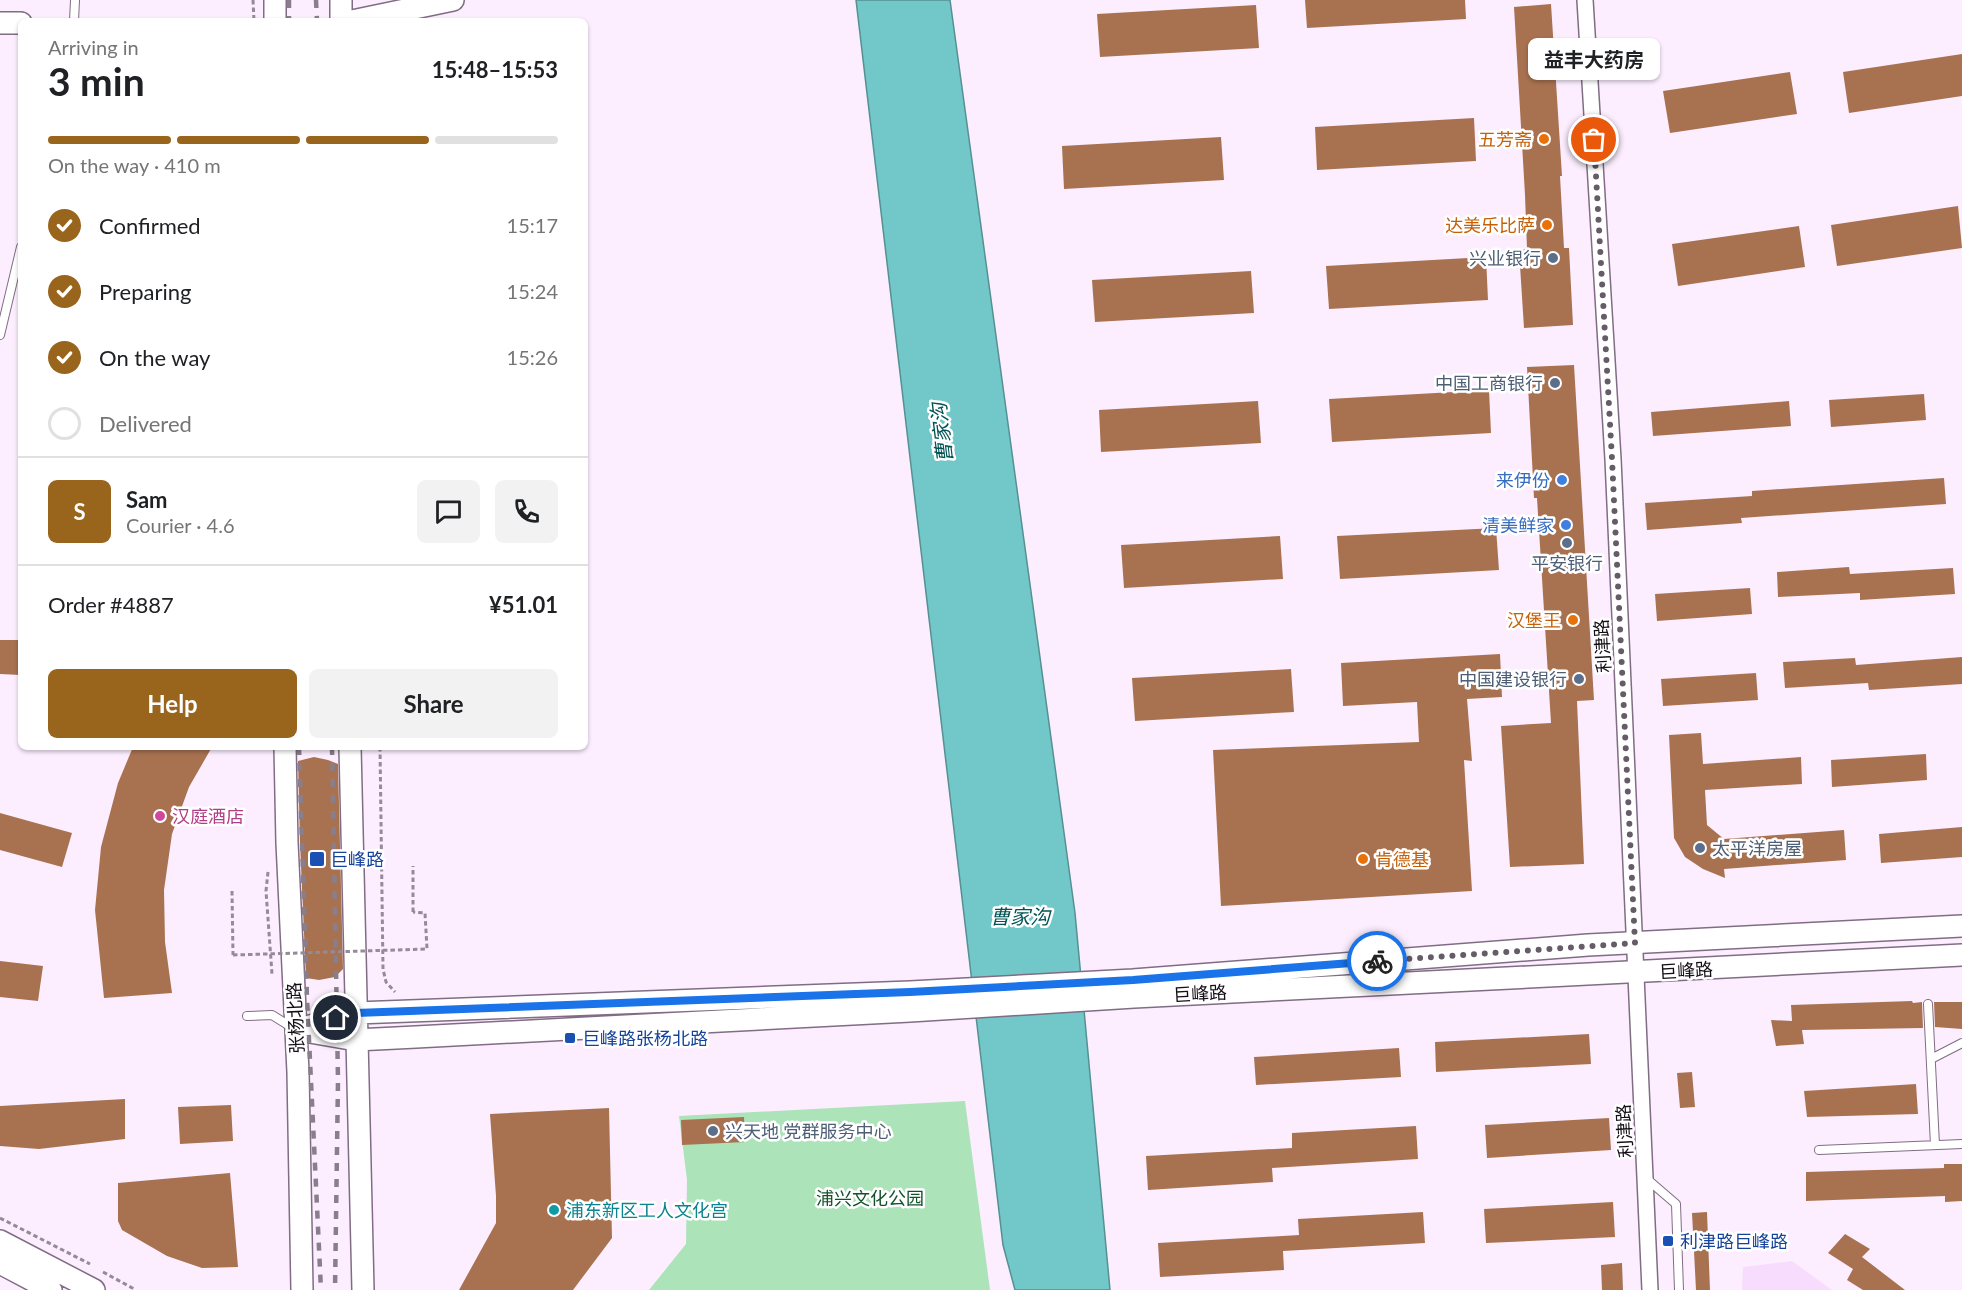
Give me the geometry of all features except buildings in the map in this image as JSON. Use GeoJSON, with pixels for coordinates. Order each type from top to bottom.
{"type":"FeatureCollection","features":[{"type":"Feature","properties":{"kind":"main road"},"geometry":{"type":"LineString","coordinates":[[275,0],[275,18]]}},
{"type":"Feature","properties":{"kind":"main road"},"geometry":{"type":"LineString","coordinates":[[341,0],[341,18]]}},
{"type":"Feature","properties":{"kind":"main road"},"geometry":{"type":"LineString","coordinates":[[366,18],[453,0]]}},
{"type":"Feature","properties":{"kind":"main road"},"geometry":{"type":"LineString","coordinates":[[0,23],[18,23]]}},
{"type":"Feature","properties":{"kind":"main road","name":"张杨北路"},"geometry":{"type":"LineString","coordinates":[[285,750],[303,1290]]}},
{"type":"Feature","properties":{"kind":"main road"},"geometry":{"type":"LineString","coordinates":[[350,750],[363,1290]]}},
{"type":"Feature","properties":{"kind":"main road","name":"巨峰路"},"geometry":{"type":"LineString","coordinates":[[296,1030],[356,1040],[1133,988],[1635,943],[1962,926]]}},
{"type":"Feature","properties":{"kind":"main road","name":"巨峰路"},"geometry":{"type":"LineString","coordinates":[[1133,988],[1636,972],[1962,955]]}},
{"type":"Feature","properties":{"kind":"main road"},"geometry":{"type":"LineString","coordinates":[[296,1030],[356,1013],[910,1002]]}},
{"type":"Feature","properties":{"kind":"main road"},"geometry":{"type":"LineString","coordinates":[[0,1241],[94,1290]]}},
{"type":"Feature","properties":{"kind":"main road"},"geometry":{"type":"LineString","coordinates":[[0,1263],[51,1290]]}},
{"type":"Feature","properties":{"kind":"street","name":"利津路"},"geometry":{"type":"LineString","coordinates":[[1586,0],[1612,447],[1650,1290]]}},
{"type":"Feature","properties":{"kind":"lane"},"geometry":{"type":"LineString","coordinates":[[74,18],[75,0]]}},
{"type":"Feature","properties":{"kind":"lane"},"geometry":{"type":"LineString","coordinates":[[0,336],[18,260]]}},
{"type":"Feature","properties":{"kind":"lane"},"geometry":{"type":"LineString","coordinates":[[1928,1004],[1935,1145]]}},
{"type":"Feature","properties":{"kind":"lane"},"geometry":{"type":"LineString","coordinates":[[247,1016],[272,1015],[296,1030]]}},
{"type":"Feature","properties":{"kind":"lane"},"geometry":{"type":"LineString","coordinates":[[1931,1059],[1962,1043]]}},
{"type":"Feature","properties":{"kind":"lane"},"geometry":{"type":"LineString","coordinates":[[1819,1150],[1962,1144]]}},
{"type":"Feature","properties":{"kind":"lane"},"geometry":{"type":"LineString","coordinates":[[1645,1177],[1676,1204],[1679,1290]]}},
{"type":"Feature","properties":{"kind":"path"},"geometry":{"type":"LineString","coordinates":[[253,0],[254,18]]}},
{"type":"Feature","properties":{"kind":"path"},"geometry":{"type":"LineString","coordinates":[[380,750],[383,969],[386,982],[395,993],[404,994]]}},
{"type":"Feature","properties":{"kind":"path"},"geometry":{"type":"LineString","coordinates":[[232,891],[233,955],[427,949],[425,913],[413,912],[413,866]]}},
{"type":"Feature","properties":{"kind":"shaded area"},"geometry":{"type":"Polygon","coordinates":[[[1792,1261],[1832,1290],[1742,1290],[1743,1267],[1792,1261]]]}},
{"type":"Feature","properties":{"kind":"green space","name":"浦兴文化公园"},"geometry":{"type":"Polygon","coordinates":[[[965,1101],[990,1290],[649,1290],[686,1244],[687,1180],[679,1116],[965,1101]]]}},
{"type":"Feature","properties":{"kind":"water","name":"曹家沟"},"geometry":{"type":"Polygon","coordinates":[[[856,0],[950,0],[1075,913],[1110,1290],[1015,1290],[1003,1245],[856,0]]]}},
{"type":"Feature","properties":{"kind":"railway"},"geometry":{"type":"LineString","coordinates":[[289,0],[289,18]]}},
{"type":"Feature","properties":{"kind":"railway"},"geometry":{"type":"LineString","coordinates":[[316,0],[317,18]]}},
{"type":"Feature","properties":{"kind":"railway"},"geometry":{"type":"LineString","coordinates":[[299,750],[307,998],[321,1290]]}},
{"type":"Feature","properties":{"kind":"railway"},"geometry":{"type":"LineString","coordinates":[[332,750],[338,1080],[335,1290]]}},
{"type":"Feature","properties":{"kind":"way so far"},"geometry":{"type":"LineString","coordinates":[[1377,961],[1635,943],[1594,140]]}},
{"type":"Feature","properties":{"kind":"place","name":"五芳斋"},"geometry":{"type":"Point","coordinates":[1544,139]}},
{"type":"Feature","properties":{"kind":"place","name":"益丰大药房"},"geometry":{"type":"Point","coordinates":[1594,140]}},
{"type":"Feature","properties":{"kind":"place","name":"达美乐比萨"},"geometry":{"type":"Point","coordinates":[1547,225]}},
{"type":"Feature","properties":{"kind":"place","name":"兴业银行"},"geometry":{"type":"Point","coordinates":[1553,258]}},
{"type":"Feature","properties":{"kind":"place","name":"中国工商银行"},"geometry":{"type":"Point","coordinates":[1555,383]}},
{"type":"Feature","properties":{"kind":"place","name":"来伊份"},"geometry":{"type":"Point","coordinates":[1562,480]}},
{"type":"Feature","properties":{"kind":"place","name":"清美鲜家"},"geometry":{"type":"Point","coordinates":[1566,525]}},
{"type":"Feature","properties":{"kind":"place","name":"平安银行"},"geometry":{"type":"Point","coordinates":[1567,543]}},
{"type":"Feature","properties":{"kind":"place","name":"汉堡王"},"geometry":{"type":"Point","coordinates":[1573,620]}},
{"type":"Feature","properties":{"kind":"place","name":"中国建设银行"},"geometry":{"type":"Point","coordinates":[1579,679]}},
{"type":"Feature","properties":{"kind":"place","name":"汉庭酒店"},"geometry":{"type":"Point","coordinates":[160,816]}},
{"type":"Feature","properties":{"kind":"place","name":"太平洋房屋"},"geometry":{"type":"Point","coordinates":[1700,848]}},
{"type":"Feature","properties":{"kind":"place","name":"巨峰路"},"geometry":{"type":"Point","coordinates":[317,859]}},
{"type":"Feature","properties":{"kind":"place","name":"肯德基"},"geometry":{"type":"Point","coordinates":[1363,859]}},
{"type":"Feature","properties":{"kind":"place","name":"巨峰路张杨北路"},"geometry":{"type":"Point","coordinates":[570,1038]}},
{"type":"Feature","properties":{"kind":"place","name":"兴天地 党群服务中心"},"geometry":{"type":"Point","coordinates":[713,1131]}},
{"type":"Feature","properties":{"kind":"place","name":"浦东新区工人文化宫"},"geometry":{"type":"Point","coordinates":[554,1210]}},
{"type":"Feature","properties":{"kind":"place","name":"利津路巨峰路"},"geometry":{"type":"Point","coordinates":[1668,1241]}},
{"type":"Feature","properties":{"kind":"route"},"geometry":{"type":"LineString","coordinates":[[336,1018],[356,1013],[932,991],[1133,980],[1377,961]]}}]}
